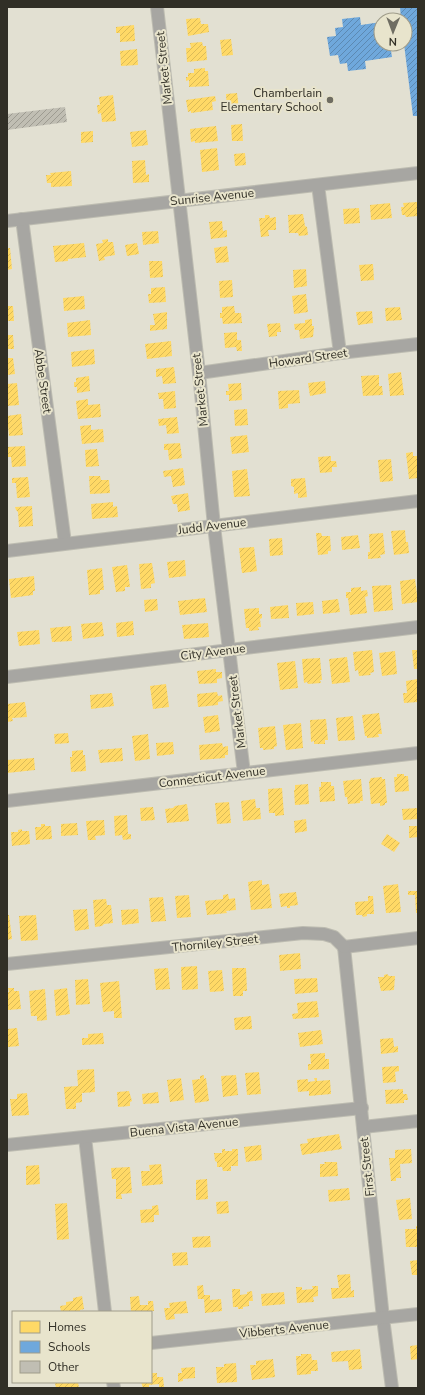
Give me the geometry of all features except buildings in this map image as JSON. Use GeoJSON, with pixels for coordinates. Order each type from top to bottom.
{"type":"FeatureCollection","features":[{"type":"Feature","properties":{"kind":"street","name":"Market Street"},"geometry":{"type":"LineString","coordinates":[[157,7],[199,373],[214,526],[244,773]]}},
{"type":"Feature","properties":{"kind":"street","name":"Sunrise Avenue"},"geometry":{"type":"LineString","coordinates":[[7,221],[418,173]]}},
{"type":"Feature","properties":{"kind":"street"},"geometry":{"type":"LineString","coordinates":[[318,185],[340,353]]}},
{"type":"Feature","properties":{"kind":"street","name":"Abbe Street"},"geometry":{"type":"LineString","coordinates":[[22,219],[65,543]]}},
{"type":"Feature","properties":{"kind":"street","name":"Howard Street"},"geometry":{"type":"LineString","coordinates":[[199,373],[340,353],[418,344]]}},
{"type":"Feature","properties":{"kind":"street","name":"Judd Avenue"},"geometry":{"type":"LineString","coordinates":[[7,551],[418,501]]}},
{"type":"Feature","properties":{"kind":"street","name":"City Avenue"},"geometry":{"type":"LineString","coordinates":[[7,677],[418,627]]}},
{"type":"Feature","properties":{"kind":"street","name":"Connecticut Avenue"},"geometry":{"type":"LineString","coordinates":[[7,801],[418,753]]}},
{"type":"Feature","properties":{"kind":"street","name":"Thorniley Street"},"geometry":{"type":"LineString","coordinates":[[7,964],[303,933],[324,934],[334,937],[344,946]]}},
{"type":"Feature","properties":{"kind":"street"},"geometry":{"type":"LineString","coordinates":[[344,946],[418,938]]}},
{"type":"Feature","properties":{"kind":"street","name":"First Street"},"geometry":{"type":"LineString","coordinates":[[344,946],[383,1318],[392,1388]]}},
{"type":"Feature","properties":{"kind":"street","name":"Buena Vista Avenue"},"geometry":{"type":"LineString","coordinates":[[7,1145],[362,1108]]}},
{"type":"Feature","properties":{"kind":"street"},"geometry":{"type":"LineString","coordinates":[[363,1127],[418,1121]]}},
{"type":"Feature","properties":{"kind":"street"},"geometry":{"type":"LineString","coordinates":[[85,1137],[105,1311]]}},
{"type":"Feature","properties":{"kind":"street","name":"Vibberts Avenue"},"geometry":{"type":"LineString","coordinates":[[152,1343],[418,1314]]}},
{"type":"Feature","properties":{"kind":"place","name":"Chamberlain Elementary School"},"geometry":{"type":"Point","coordinates":[330,100]}}]}
